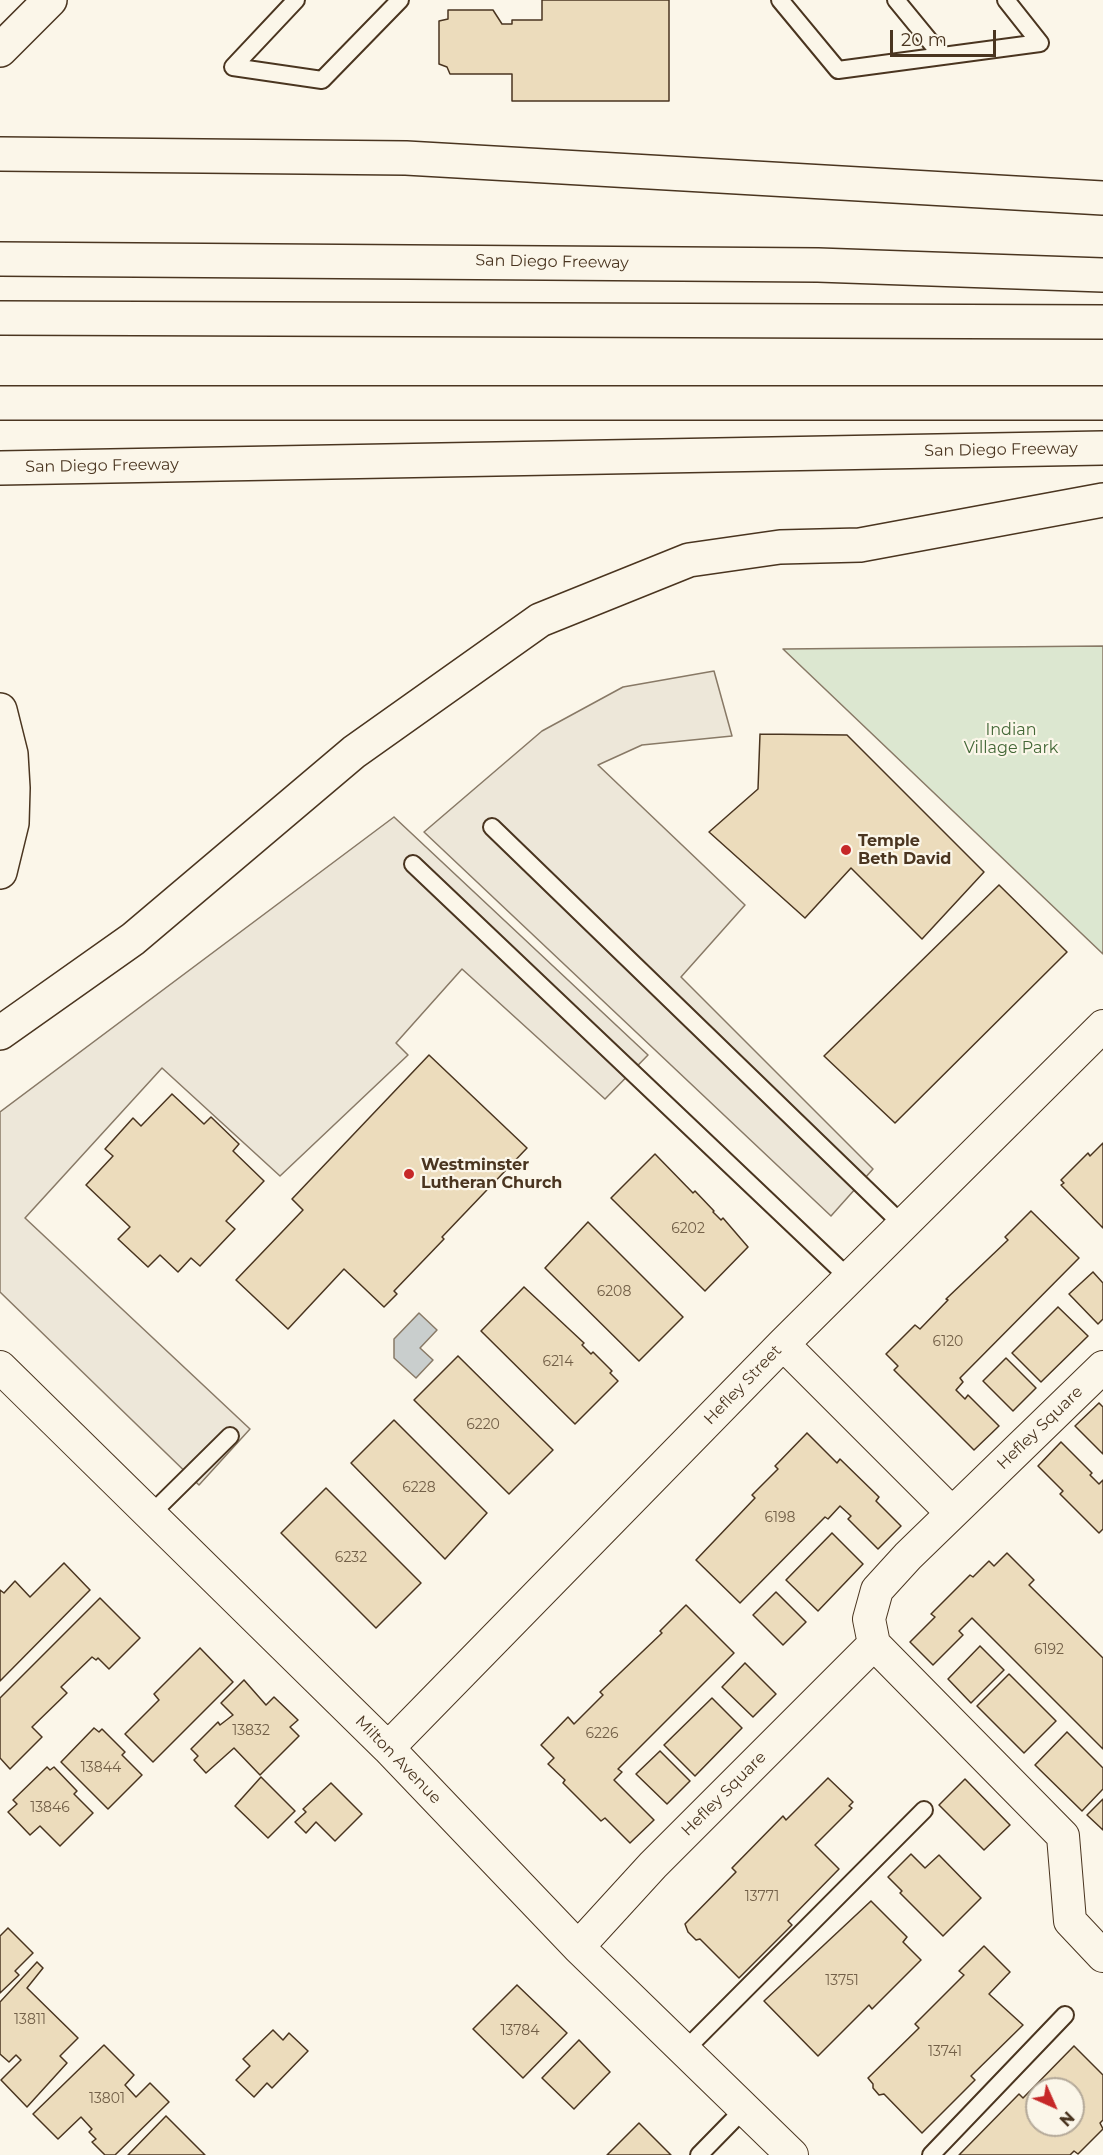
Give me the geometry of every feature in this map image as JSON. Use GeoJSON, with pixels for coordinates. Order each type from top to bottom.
{"type":"FeatureCollection","features":[{"type":"Feature","properties":{"kind":"main road"},"geometry":{"type":"LineString","coordinates":[[0,50],[50,0]]}},
{"type":"Feature","properties":{"kind":"main road"},"geometry":{"type":"LineString","coordinates":[[0,154],[406,158],[1103,198]]}},
{"type":"Feature","properties":{"kind":"main road","name":"San Diego Freeway"},"geometry":{"type":"LineString","coordinates":[[0,259],[795,265],[1103,275]]}},
{"type":"Feature","properties":{"kind":"main road"},"geometry":{"type":"LineString","coordinates":[[0,318],[1103,322]]}},
{"type":"Feature","properties":{"kind":"main road"},"geometry":{"type":"LineString","coordinates":[[0,403],[1103,403]]}},
{"type":"Feature","properties":{"kind":"main road","name":"San Diego Freeway"},"geometry":{"type":"LineString","coordinates":[[0,468],[1103,448]]}},
{"type":"Feature","properties":{"kind":"main road"},"geometry":{"type":"LineString","coordinates":[[0,1033],[133,939],[354,752],[540,620],[689,560],[780,547],[860,545],[1103,500]]}},
{"type":"Feature","properties":{"kind":"main road"},"geometry":{"type":"LineString","coordinates":[[0,710],[11,754],[13,788],[12,824],[0,872]]}},
{"type":"Feature","properties":{"kind":"street","name":"Hefley Street"},"geometry":{"type":"LineString","coordinates":[[388,1748],[783,1344],[1103,1026]]}},
{"type":"Feature","properties":{"kind":"street"},"geometry":{"type":"LineString","coordinates":[[783,1344],[952,1513]]}},
{"type":"Feature","properties":{"kind":"street","name":"Milton Avenue"},"geometry":{"type":"LineString","coordinates":[[0,1367],[388,1748],[578,1947],[792,2155]]}},
{"type":"Feature","properties":{"kind":"street","name":"Hefley Square"},"geometry":{"type":"LineString","coordinates":[[578,1947],[653,1865],[874,1644],[869,1619],[877,1590],[952,1513],[1103,1367]]}},
{"type":"Feature","properties":{"kind":"street"},"geometry":{"type":"LineString","coordinates":[[874,1644],[1063,1836],[1070,1921],[1103,1956]]}},
{"type":"Feature","properties":{"kind":"lane"},"geometry":{"type":"LineString","coordinates":[[296,0],[233,67],[322,80],[400,0]]}},
{"type":"Feature","properties":{"kind":"lane"},"geometry":{"type":"LineString","coordinates":[[780,0],[838,70],[1040,43],[1006,0]]}},
{"type":"Feature","properties":{"kind":"lane"},"geometry":{"type":"LineString","coordinates":[[896,0],[942,56]]}},
{"type":"Feature","properties":{"kind":"lane"},"geometry":{"type":"LineString","coordinates":[[492,827],[903,1225]]}},
{"type":"Feature","properties":{"kind":"lane"},"geometry":{"type":"LineString","coordinates":[[413,864],[850,1278]]}},
{"type":"Feature","properties":{"kind":"lane"},"geometry":{"type":"LineString","coordinates":[[150,1515],[230,1436]]}},
{"type":"Feature","properties":{"kind":"lane"},"geometry":{"type":"LineString","coordinates":[[685,2050],[924,1810]]}},
{"type":"Feature","properties":{"kind":"lane"},"geometry":{"type":"LineString","coordinates":[[931,2155],[1065,2015]]}},
{"type":"Feature","properties":{"kind":"lane"},"geometry":{"type":"LineString","coordinates":[[699,2155],[745,2108]]}},
{"type":"Feature","properties":{"kind":"green space","name":"Indian Village Park"},"geometry":{"type":"Polygon","coordinates":[[[1103,646],[1103,954],[783,649],[1103,646]]]}},
{"type":"Feature","properties":{"kind":"shaded area"},"geometry":{"type":"Polygon","coordinates":[[[714,671],[732,736],[642,745],[598,765],[745,905],[681,977],[873,1169],[831,1216],[424,832],[542,731],[623,687],[714,671]]]}},
{"type":"Feature","properties":{"kind":"shaded area"},"geometry":{"type":"Polygon","coordinates":[[[394,817],[648,1055],[605,1099],[462,969],[396,1043],[408,1055],[280,1176],[162,1068],[25,1218],[250,1429],[199,1485],[0,1292],[0,1112],[394,817]]]}},
{"type":"Feature","properties":{"kind":"shaded area"},"geometry":{"type":"Polygon","coordinates":[[[419,1313],[437,1330],[420,1348],[433,1360],[416,1378],[394,1358],[394,1339],[419,1313]]]}},
{"type":"Feature","properties":{"kind":"building"},"geometry":{"type":"Polygon","coordinates":[[[542,0],[669,0],[669,101],[512,101],[512,74],[450,74],[447,67],[439,64],[439,21],[448,19],[448,10],[493,10],[502,24],[512,24],[512,20],[542,20],[542,0]]]}},
{"type":"Feature","properties":{"kind":"building","name":"Temple Beth David"},"geometry":{"type":"Polygon","coordinates":[[[760,734],[847,735],[984,872],[922,939],[851,868],[805,918],[709,832],[758,789],[760,734]]]}},
{"type":"Feature","properties":{"kind":"building"},"geometry":{"type":"Polygon","coordinates":[[[999,885],[1067,952],[895,1123],[824,1056],[999,885]]]}},
{"type":"Feature","properties":{"kind":"building","name":"Westminster Lutheran Church"},"geometry":{"type":"Polygon","coordinates":[[[429,1055],[527,1148],[442,1237],[444,1239],[394,1291],[397,1294],[384,1307],[344,1269],[288,1329],[236,1280],[303,1210],[292,1199],[429,1055]]]}},
{"type":"Feature","properties":{"kind":"building"},"geometry":{"type":"Polygon","coordinates":[[[172,1094],[204,1124],[211,1117],[239,1144],[233,1151],[264,1181],[226,1221],[235,1229],[200,1266],[191,1258],[178,1272],[160,1255],[148,1267],[118,1239],[130,1227],[86,1185],[113,1156],[105,1149],[133,1118],[141,1126],[172,1094]]]}},
{"type":"Feature","properties":{"kind":"building"},"geometry":{"type":"Polygon","coordinates":[[[1103,1143],[1103,1228],[1061,1185],[1064,1183],[1061,1180],[1088,1153],[1090,1156],[1103,1143]]]}},
{"type":"Feature","properties":{"kind":"building"},"geometry":{"type":"Polygon","coordinates":[[[655,1154],[693,1193],[695,1191],[721,1220],[723,1218],[748,1247],[705,1291],[611,1198],[655,1154]]]}},
{"type":"Feature","properties":{"kind":"building"},"geometry":{"type":"Polygon","coordinates":[[[1031,1211],[1079,1258],[960,1378],[963,1382],[956,1390],[965,1399],[968,1395],[999,1426],[974,1450],[894,1370],[898,1366],[886,1354],[915,1325],[920,1329],[948,1300],[946,1299],[1008,1240],[1005,1237],[1031,1211]]]}},
{"type":"Feature","properties":{"kind":"building"},"geometry":{"type":"Polygon","coordinates":[[[588,1222],[683,1317],[639,1361],[545,1268],[588,1222]]]}},
{"type":"Feature","properties":{"kind":"building"},"geometry":{"type":"Polygon","coordinates":[[[1093,1272],[1103,1283],[1103,1319],[1098,1324],[1069,1294],[1093,1272]]]}},
{"type":"Feature","properties":{"kind":"building"},"geometry":{"type":"Polygon","coordinates":[[[524,1287],[584,1343],[582,1345],[591,1354],[593,1352],[612,1371],[610,1373],[618,1381],[575,1424],[481,1331],[524,1287]]]}},
{"type":"Feature","properties":{"kind":"building"},"geometry":{"type":"Polygon","coordinates":[[[1058,1307],[1088,1336],[1041,1382],[1012,1353],[1058,1307]]]}},
{"type":"Feature","properties":{"kind":"building"},"geometry":{"type":"Polygon","coordinates":[[[458,1356],[553,1450],[509,1494],[414,1400],[458,1356]]]}},
{"type":"Feature","properties":{"kind":"building"},"geometry":{"type":"Polygon","coordinates":[[[1006,1358],[1036,1388],[1013,1411],[983,1381],[1006,1358]]]}},
{"type":"Feature","properties":{"kind":"building"},"geometry":{"type":"Polygon","coordinates":[[[1099,1403],[1103,1407],[1103,1454],[1075,1426],[1099,1403]]]}},
{"type":"Feature","properties":{"kind":"building"},"geometry":{"type":"Polygon","coordinates":[[[394,1420],[487,1513],[445,1559],[351,1463],[394,1420]]]}},
{"type":"Feature","properties":{"kind":"building"},"geometry":{"type":"Polygon","coordinates":[[[807,1433],[837,1463],[840,1459],[879,1497],[876,1501],[901,1526],[878,1549],[848,1519],[851,1516],[840,1506],[828,1519],[825,1517],[740,1603],[696,1560],[755,1498],[752,1495],[778,1469],[775,1466],[807,1433]]]}},
{"type":"Feature","properties":{"kind":"building"},"geometry":{"type":"Polygon","coordinates":[[[1061,1442],[1092,1473],[1090,1475],[1099,1484],[1103,1480],[1103,1529],[1099,1533],[1060,1494],[1063,1491],[1038,1466],[1061,1442]]]}},
{"type":"Feature","properties":{"kind":"building"},"geometry":{"type":"Polygon","coordinates":[[[326,1488],[421,1583],[376,1628],[281,1533],[326,1488]]]}},
{"type":"Feature","properties":{"kind":"building"},"geometry":{"type":"Polygon","coordinates":[[[832,1533],[863,1564],[818,1611],[786,1580],[832,1533]]]}},
{"type":"Feature","properties":{"kind":"building"},"geometry":{"type":"Polygon","coordinates":[[[1007,1553],[1034,1580],[1029,1585],[1103,1658],[1103,1749],[972,1618],[959,1631],[963,1635],[933,1665],[910,1642],[935,1617],[931,1614],[970,1575],[973,1577],[989,1561],[994,1566],[1007,1553]]]}},
{"type":"Feature","properties":{"kind":"building"},"geometry":{"type":"Polygon","coordinates":[[[64,1563],[90,1590],[0,1681],[0,1590],[4,1593],[15,1581],[30,1597],[64,1563]]]}},
{"type":"Feature","properties":{"kind":"building"},"geometry":{"type":"Polygon","coordinates":[[[776,1592],[806,1622],[783,1645],[753,1615],[776,1592]]]}},
{"type":"Feature","properties":{"kind":"building"},"geometry":{"type":"Polygon","coordinates":[[[100,1598],[140,1638],[109,1669],[98,1658],[96,1660],[92,1657],[61,1687],[67,1693],[32,1727],[42,1737],[10,1769],[0,1758],[0,1698],[100,1598]]]}},
{"type":"Feature","properties":{"kind":"building"},"geometry":{"type":"Polygon","coordinates":[[[686,1605],[734,1653],[618,1769],[622,1772],[614,1780],[654,1820],[630,1843],[605,1818],[601,1821],[563,1783],[565,1780],[548,1764],[554,1758],[541,1745],[568,1717],[574,1724],[603,1695],[600,1692],[662,1633],[660,1631],[686,1605]]]}},
{"type":"Feature","properties":{"kind":"building"},"geometry":{"type":"Polygon","coordinates":[[[980,1646],[1004,1670],[971,1703],[948,1679],[980,1646]]]}},
{"type":"Feature","properties":{"kind":"building"},"geometry":{"type":"Polygon","coordinates":[[[200,1648],[233,1682],[153,1762],[125,1734],[159,1700],[154,1694],[200,1648]]]}},
{"type":"Feature","properties":{"kind":"building"},"geometry":{"type":"Polygon","coordinates":[[[745,1663],[776,1694],[753,1717],[722,1687],[745,1663]]]}},
{"type":"Feature","properties":{"kind":"building"},"geometry":{"type":"Polygon","coordinates":[[[1009,1674],[1056,1721],[1024,1753],[977,1706],[1009,1674]]]}},
{"type":"Feature","properties":{"kind":"building"},"geometry":{"type":"Polygon","coordinates":[[[244,1680],[266,1705],[274,1697],[298,1720],[290,1727],[299,1736],[260,1775],[234,1748],[206,1773],[194,1760],[198,1756],[191,1749],[218,1722],[220,1725],[233,1715],[221,1703],[244,1680]]]}},
{"type":"Feature","properties":{"kind":"building"},"geometry":{"type":"Polygon","coordinates":[[[712,1698],[742,1728],[695,1776],[664,1745],[712,1698]]]}},
{"type":"Feature","properties":{"kind":"building"},"geometry":{"type":"Polygon","coordinates":[[[94,1728],[99,1732],[102,1729],[125,1752],[122,1755],[142,1775],[108,1809],[61,1762],[94,1728]]]}},
{"type":"Feature","properties":{"kind":"building"},"geometry":{"type":"Polygon","coordinates":[[[1067,1732],[1103,1768],[1103,1789],[1082,1811],[1035,1765],[1067,1732]]]}},
{"type":"Feature","properties":{"kind":"building"},"geometry":{"type":"Polygon","coordinates":[[[660,1751],[690,1781],[667,1804],[636,1774],[660,1751]]]}},
{"type":"Feature","properties":{"kind":"building"},"geometry":{"type":"Polygon","coordinates":[[[47,1767],[50,1770],[54,1767],[77,1791],[74,1794],[93,1813],[60,1846],[40,1826],[30,1835],[8,1812],[17,1804],[13,1800],[47,1767]]]}},
{"type":"Feature","properties":{"kind":"building"},"geometry":{"type":"Polygon","coordinates":[[[261,1777],[295,1811],[268,1838],[235,1806],[261,1777]]]}},
{"type":"Feature","properties":{"kind":"building"},"geometry":{"type":"Polygon","coordinates":[[[828,1778],[853,1802],[849,1806],[852,1808],[815,1845],[839,1869],[788,1921],[792,1925],[739,1978],[700,1939],[696,1940],[688,1932],[685,1924],[736,1872],[732,1868],[783,1816],[786,1820],[828,1778]]]}},
{"type":"Feature","properties":{"kind":"building"},"geometry":{"type":"Polygon","coordinates":[[[965,1779],[1010,1825],[984,1850],[939,1805],[965,1779]]]}},
{"type":"Feature","properties":{"kind":"building"},"geometry":{"type":"Polygon","coordinates":[[[331,1783],[362,1814],[335,1841],[316,1822],[306,1833],[295,1822],[306,1812],[303,1809],[331,1783]]]}},
{"type":"Feature","properties":{"kind":"building"},"geometry":{"type":"Polygon","coordinates":[[[1103,1799],[1103,1830],[1087,1815],[1103,1799]]]}},
{"type":"Feature","properties":{"kind":"building"},"geometry":{"type":"Polygon","coordinates":[[[911,1854],[925,1868],[939,1855],[981,1898],[943,1936],[900,1893],[902,1891],[888,1877],[911,1854]]]}},
{"type":"Feature","properties":{"kind":"building"},"geometry":{"type":"Polygon","coordinates":[[[871,1901],[907,1937],[903,1942],[921,1960],[872,2009],[869,2005],[818,2056],[764,2001],[871,1901]]]}},
{"type":"Feature","properties":{"kind":"building"},"geometry":{"type":"Polygon","coordinates":[[[8,1928],[33,1953],[15,1971],[19,1975],[0,1993],[0,1936],[8,1928]]]}},
{"type":"Feature","properties":{"kind":"building"},"geometry":{"type":"Polygon","coordinates":[[[984,1946],[1010,1972],[989,1994],[1023,2025],[971,2076],[975,2080],[922,2133],[884,2094],[879,2095],[868,2078],[919,2028],[915,2024],[964,1975],[959,1971],[984,1946]]]}},
{"type":"Feature","properties":{"kind":"building"},"geometry":{"type":"Polygon","coordinates":[[[37,1962],[43,1968],[27,1988],[78,2038],[60,2056],[67,2063],[27,2107],[1,2080],[21,2060],[16,2055],[9,2062],[0,2054],[0,2002],[37,1962]]]}},
{"type":"Feature","properties":{"kind":"building"},"geometry":{"type":"Polygon","coordinates":[[[517,1985],[567,2033],[523,2078],[473,2029],[517,1985]]]}},
{"type":"Feature","properties":{"kind":"building"},"geometry":{"type":"Polygon","coordinates":[[[273,2030],[283,2040],[289,2033],[308,2051],[272,2088],[267,2083],[254,2097],[236,2080],[250,2066],[243,2059],[273,2030]]]}},
{"type":"Feature","properties":{"kind":"building"},"geometry":{"type":"Polygon","coordinates":[[[579,2040],[610,2072],[574,2109],[542,2078],[579,2040]]]}},
{"type":"Feature","properties":{"kind":"building"},"geometry":{"type":"Polygon","coordinates":[[[104,2045],[134,2075],[125,2085],[136,2097],[150,2083],[169,2102],[115,2155],[105,2155],[92,2142],[96,2139],[89,2132],[92,2129],[81,2117],[58,2139],[33,2114],[104,2045]]]}},
{"type":"Feature","properties":{"kind":"building"},"geometry":{"type":"Polygon","coordinates":[[[1074,2046],[1103,2075],[1103,2120],[1100,2123],[1103,2129],[1078,2154],[1074,2151],[1070,2155],[959,2155],[1019,2094],[1023,2098],[1025,2096],[1025,2137],[1085,2137],[1085,2077],[1044,2077],[1074,2046]]]}},
{"type":"Feature","properties":{"kind":"building"},"geometry":{"type":"Polygon","coordinates":[[[166,2116],[205,2155],[128,2155],[166,2116]]]}},
{"type":"Feature","properties":{"kind":"building"},"geometry":{"type":"Polygon","coordinates":[[[639,2123],[671,2155],[607,2155],[639,2123]]]}},
{"type":"Feature","properties":{"kind":"place","name":"Temple Beth David"},"geometry":{"type":"Point","coordinates":[846,850]}},
{"type":"Feature","properties":{"kind":"place","name":"Westminster Lutheran Church"},"geometry":{"type":"Point","coordinates":[409,1174]}}]}
